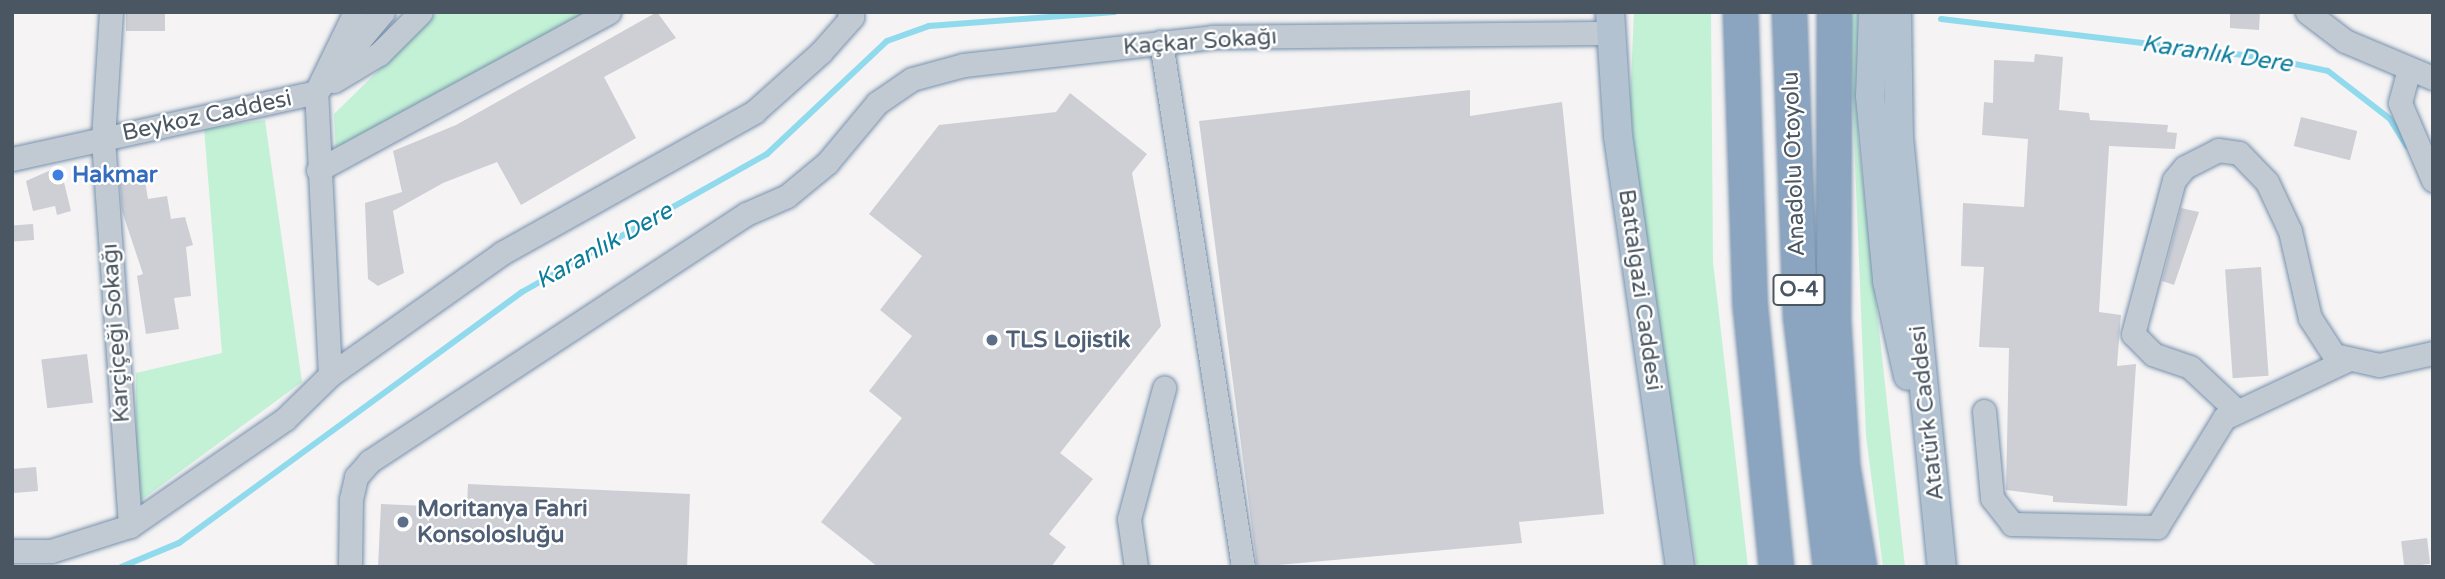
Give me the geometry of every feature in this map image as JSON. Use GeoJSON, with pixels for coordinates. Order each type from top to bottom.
{"type":"FeatureCollection","features":[{"type":"Feature","properties":{"kind":"highway","name":"O-4"},"geometry":{"type":"LineString","coordinates":[[1740,12],[1750,307],[1776,567]]}},
{"type":"Feature","properties":{"kind":"highway","name":"Anadolu Otoyolu"},"geometry":{"type":"LineString","coordinates":[[1789,12],[1800,315],[1830,567]]}},
{"type":"Feature","properties":{"kind":"highway"},"geometry":{"type":"LineString","coordinates":[[1834,12],[1833,321],[1842,465],[1859,567]]}},
{"type":"Feature","properties":{"kind":"main road","name":"Atatürk Caddesi"},"geometry":{"type":"LineString","coordinates":[[1873,12],[1870,96],[1887,281],[1938,515]]}},
{"type":"Feature","properties":{"kind":"main road","name":"Atatürk Caddesi"},"geometry":{"type":"LineString","coordinates":[[1897,12],[1899,138],[1938,515]]}},
{"type":"Feature","properties":{"kind":"main road","name":"Battalgazi Caddesi"},"geometry":{"type":"LineString","coordinates":[[1611,22],[1618,136],[1680,567]]}},
{"type":"Feature","properties":{"kind":"main road"},"geometry":{"type":"LineString","coordinates":[[1938,515],[1942,567]]}},
{"type":"Feature","properties":{"kind":"street","name":"Karçiçeği Sokağı"},"geometry":{"type":"LineString","coordinates":[[111,12],[103,139],[130,526]]}},
{"type":"Feature","properties":{"kind":"street","name":"Beykoz Caddesi"},"geometry":{"type":"LineString","coordinates":[[12,159],[316,92],[355,12]]}},
{"type":"Feature","properties":{"kind":"street"},"geometry":{"type":"LineString","coordinates":[[330,375],[317,170],[316,92],[383,12]]}},
{"type":"Feature","properties":{"kind":"street"},"geometry":{"type":"LineString","coordinates":[[316,92],[379,54],[421,12]]}},
{"type":"Feature","properties":{"kind":"street"},"geometry":{"type":"LineString","coordinates":[[317,170],[609,12]]}},
{"type":"Feature","properties":{"kind":"street"},"geometry":{"type":"LineString","coordinates":[[12,551],[51,551],[130,526],[285,419],[330,375],[502,253],[754,112],[821,52],[849,12]]}},
{"type":"Feature","properties":{"kind":"street"},"geometry":{"type":"LineString","coordinates":[[2307,12],[2345,41],[2433,78]]}},
{"type":"Feature","properties":{"kind":"street","name":"Kaçkar Sokağı"},"geometry":{"type":"LineString","coordinates":[[350,567],[351,499],[356,477],[370,461],[746,214],[787,196],[827,163],[877,103],[926,73],[1161,43],[1611,22]]}},
{"type":"Feature","properties":{"kind":"street"},"geometry":{"type":"LineString","coordinates":[[1161,43],[1243,567]]}},
{"type":"Feature","properties":{"kind":"street"},"geometry":{"type":"LineString","coordinates":[[2409,69],[2400,103],[2433,180]]}},
{"type":"Feature","properties":{"kind":"street"},"geometry":{"type":"LineString","coordinates":[[2237,411],[2190,367],[2153,354],[2133,334],[2174,180],[2204,155],[2230,150],[2260,171],[2290,231],[2310,318],[2334,355],[2379,365],[2433,353]]}},
{"type":"Feature","properties":{"kind":"street"},"geometry":{"type":"LineString","coordinates":[[1984,411],[1992,498],[2012,524],[2157,527],[2213,431],[2237,411],[2347,360]]}},
{"type":"Feature","properties":{"kind":"street"},"geometry":{"type":"LineString","coordinates":[[1136,567],[1129,519],[1164,388]]}},
{"type":"Feature","properties":{"kind":"green space"},"geometry":{"type":"Polygon","coordinates":[[[438,12],[591,12],[336,155],[334,114],[438,12]]]}},
{"type":"Feature","properties":{"kind":"green space"},"geometry":{"type":"Polygon","coordinates":[[[1634,12],[1711,12],[1713,262],[1748,567],[1697,567],[1644,251],[1630,103],[1634,12]]]}},
{"type":"Feature","properties":{"kind":"green space"},"geometry":{"type":"Polygon","coordinates":[[[1849,12],[1858,12],[1858,137],[1905,567],[1883,567],[1866,436],[1849,12]]]}},
{"type":"Feature","properties":{"kind":"green space"},"geometry":{"type":"Polygon","coordinates":[[[265,120],[302,382],[136,504],[136,373],[222,353],[204,128],[265,120]]]}},
{"type":"Feature","properties":{"kind":"building"},"geometry":{"type":"Polygon","coordinates":[[[126,12],[165,12],[165,31],[126,31],[126,12]]]}},
{"type":"Feature","properties":{"kind":"building"},"geometry":{"type":"Polygon","coordinates":[[[657,12],[676,38],[604,77],[636,138],[521,205],[497,162],[443,183],[393,211],[404,273],[378,286],[368,279],[365,203],[402,192],[393,151],[456,125],[657,12]]]}},
{"type":"Feature","properties":{"kind":"building"},"geometry":{"type":"Polygon","coordinates":[[[2230,12],[2260,12],[2259,30],[2230,28],[2230,12]]]}},
{"type":"Feature","properties":{"kind":"building"},"geometry":{"type":"Polygon","coordinates":[[[2035,54],[2063,57],[2059,110],[2089,113],[2090,120],[2168,125],[2167,132],[2177,133],[2175,149],[2109,146],[2099,312],[2121,315],[2117,366],[2136,364],[2127,506],[2053,502],[2053,496],[2006,490],[2009,348],[1979,347],[1984,267],[1961,266],[1963,203],[2024,207],[2028,139],[1982,135],[1984,102],[1993,103],[1994,60],[2034,62],[2035,54]]]}},
{"type":"Feature","properties":{"kind":"building"},"geometry":{"type":"Polygon","coordinates":[[[1470,90],[1470,116],[1562,102],[1604,514],[1519,522],[1522,543],[1257,567],[1199,121],[1470,90]]]}},
{"type":"Feature","properties":{"kind":"building"},"geometry":{"type":"Polygon","coordinates":[[[1070,93],[1147,154],[1132,173],[1161,326],[1060,453],[1093,479],[1049,534],[1066,547],[1051,567],[878,567],[821,522],[902,418],[869,391],[912,336],[880,310],[922,256],[869,214],[939,125],[1056,112],[1070,93]]]}},
{"type":"Feature","properties":{"kind":"building"},"geometry":{"type":"Polygon","coordinates":[[[2301,117],[2357,131],[2350,160],[2294,146],[2301,117]]]}},
{"type":"Feature","properties":{"kind":"building"},"geometry":{"type":"Polygon","coordinates":[[[60,166],[71,211],[57,215],[55,206],[33,211],[26,181],[60,166]]]}},
{"type":"Feature","properties":{"kind":"building"},"geometry":{"type":"Polygon","coordinates":[[[143,169],[148,199],[167,196],[171,219],[185,217],[193,245],[186,247],[191,296],[174,298],[179,329],[146,334],[137,276],[143,274],[122,211],[119,173],[143,169]]]}},
{"type":"Feature","properties":{"kind":"building"},"geometry":{"type":"Polygon","coordinates":[[[2181,208],[2199,212],[2174,285],[2162,281],[2181,208]]]}},
{"type":"Feature","properties":{"kind":"building"},"geometry":{"type":"Polygon","coordinates":[[[33,224],[34,240],[13,241],[12,225],[33,224]]]}},
{"type":"Feature","properties":{"kind":"building"},"geometry":{"type":"Polygon","coordinates":[[[2261,267],[2269,376],[2233,378],[2225,270],[2261,267]]]}},
{"type":"Feature","properties":{"kind":"building"},"geometry":{"type":"Polygon","coordinates":[[[87,354],[93,403],[47,408],[41,360],[87,354]]]}},
{"type":"Feature","properties":{"kind":"building"},"geometry":{"type":"Polygon","coordinates":[[[36,467],[38,491],[14,493],[12,469],[36,467]]]}},
{"type":"Feature","properties":{"kind":"building"},"geometry":{"type":"Polygon","coordinates":[[[468,484],[690,494],[687,567],[378,567],[381,504],[467,508],[468,484]]]}},
{"type":"Feature","properties":{"kind":"building"},"geometry":{"type":"Polygon","coordinates":[[[2427,538],[2430,564],[2404,567],[2401,541],[2427,538]]]}},
{"type":"Feature","properties":{"kind":"waterway","name":"Karanlık Dere"},"geometry":{"type":"LineString","coordinates":[[121,567],[179,543],[522,292],[767,154],[887,41],[929,26],[1114,12]]}},
{"type":"Feature","properties":{"kind":"waterway","name":"Karanlık Dere"},"geometry":{"type":"LineString","coordinates":[[1941,19],[2262,57],[2328,71],[2390,119],[2407,146]]}},
{"type":"Feature","properties":{"kind":"place","name":"Hakmar"},"geometry":{"type":"Point","coordinates":[58,175]}},
{"type":"Feature","properties":{"kind":"place","name":"TLS Lojistik"},"geometry":{"type":"Point","coordinates":[992,340]}},
{"type":"Feature","properties":{"kind":"place","name":"Moritanya Fahri Konsolosluğu"},"geometry":{"type":"Point","coordinates":[403,522]}}]}
